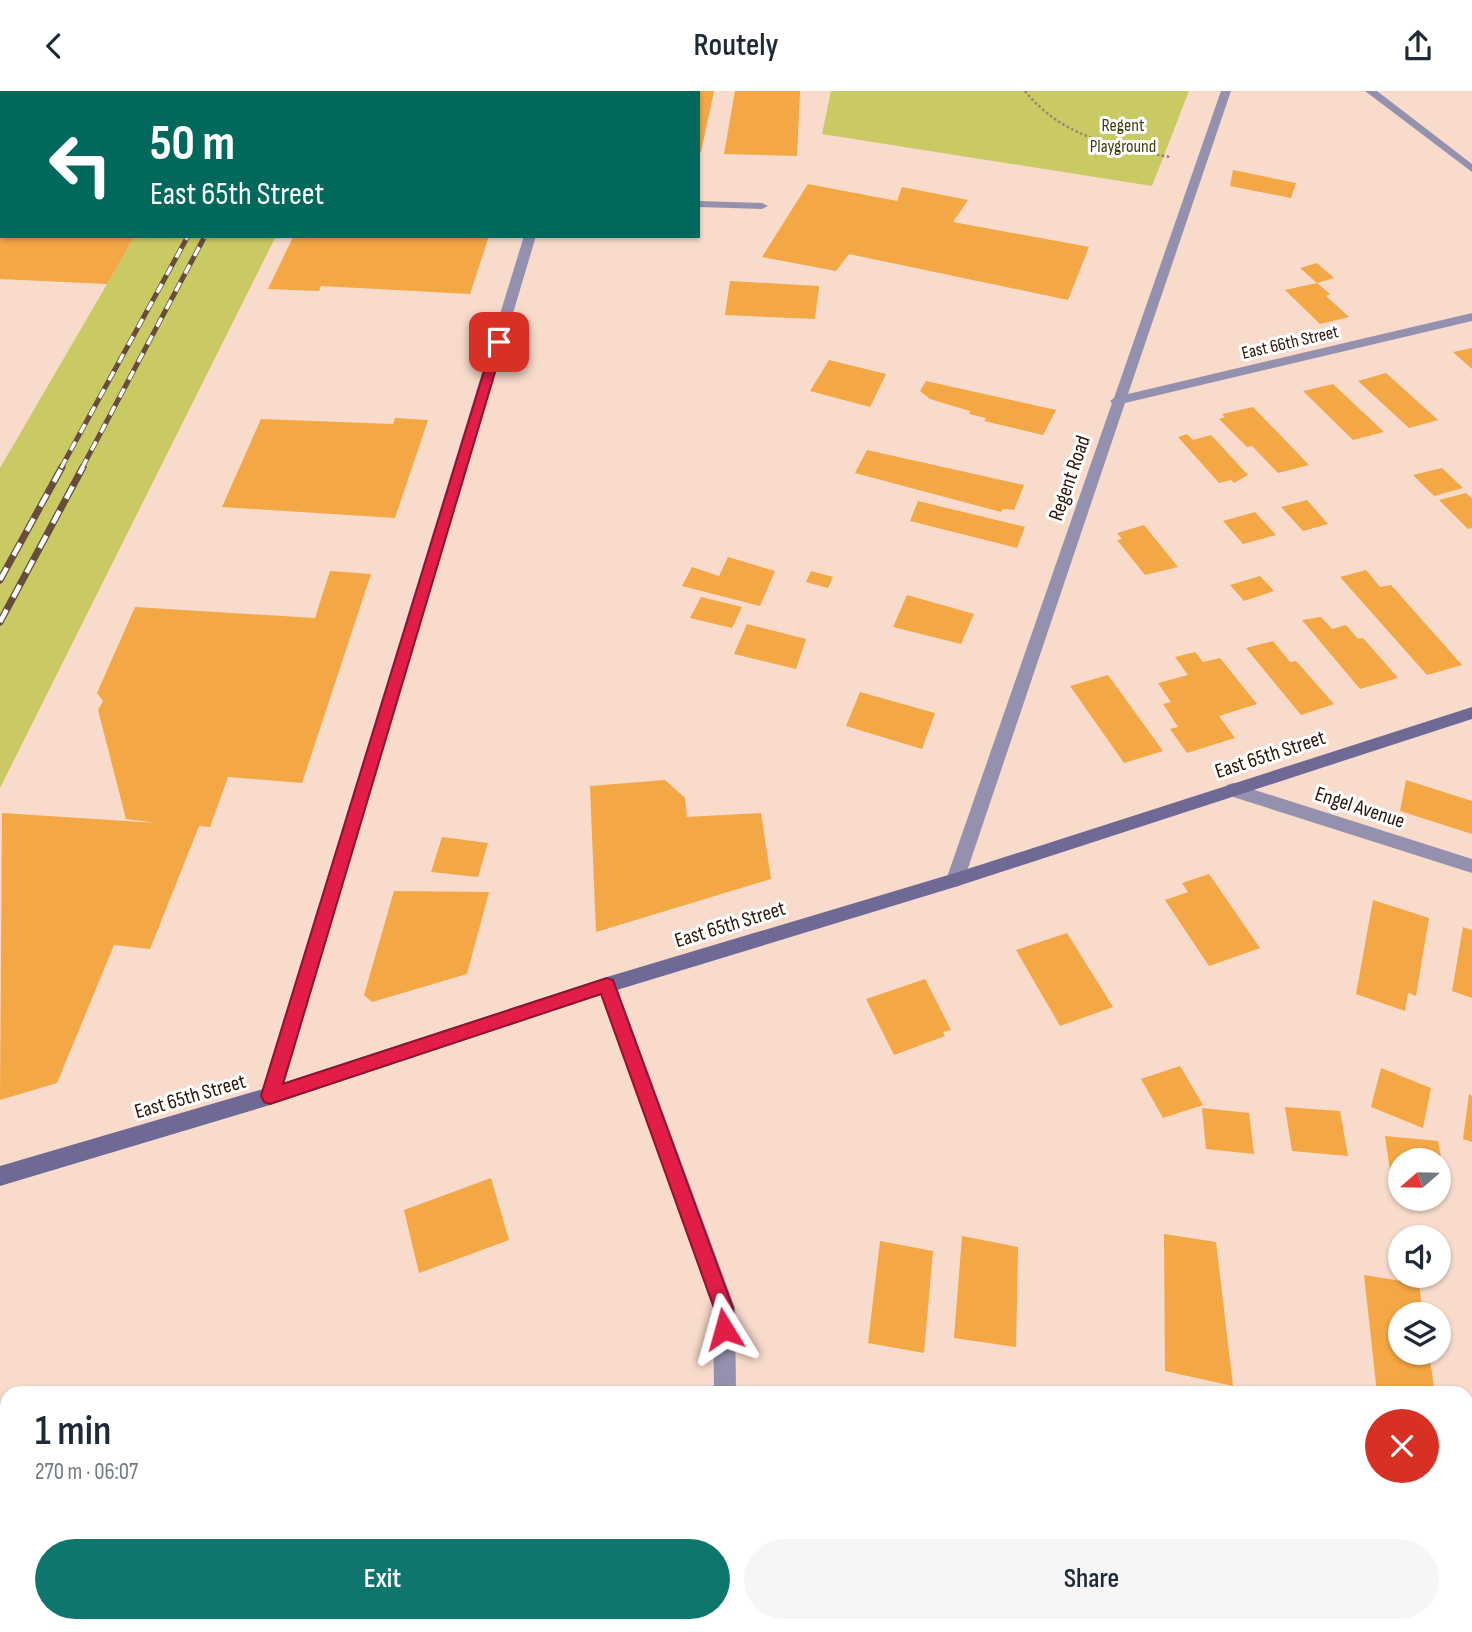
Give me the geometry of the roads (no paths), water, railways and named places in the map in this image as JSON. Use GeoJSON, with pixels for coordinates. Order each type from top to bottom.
{"type":"FeatureCollection","features":[{"type":"Feature","properties":{"kind":"street","name":"Regent Road"},"geometry":{"type":"LineString","coordinates":[[955,880],[1117,401],[1226,91]]}},
{"type":"Feature","properties":{"kind":"street"},"geometry":{"type":"LineString","coordinates":[[1370,91],[1472,169]]}},
{"type":"Feature","properties":{"kind":"street"},"geometry":{"type":"LineString","coordinates":[[700,204],[762,206]]}},
{"type":"Feature","properties":{"kind":"street"},"geometry":{"type":"LineString","coordinates":[[270,1096],[529,238]]}},
{"type":"Feature","properties":{"kind":"street","name":"East 66th Street"},"geometry":{"type":"LineString","coordinates":[[1117,401],[1472,317]]}},
{"type":"Feature","properties":{"kind":"street","name":"East 65th Street"},"geometry":{"type":"LineString","coordinates":[[0,1176],[270,1096],[607,985],[955,880],[1472,713]]}},
{"type":"Feature","properties":{"kind":"street","name":"Engel Avenue"},"geometry":{"type":"LineString","coordinates":[[1233,790],[1472,866]]}},
{"type":"Feature","properties":{"kind":"street"},"geometry":{"type":"LineString","coordinates":[[607,985],[724,1308],[725,1386]]}},
{"type":"Feature","properties":{"kind":"railway"},"geometry":{"type":"LineString","coordinates":[[61,468],[187,238]]}},
{"type":"Feature","properties":{"kind":"railway"},"geometry":{"type":"LineString","coordinates":[[82,468],[204,238]]}},
{"type":"Feature","properties":{"kind":"railway"},"geometry":{"type":"LineString","coordinates":[[0,580],[62,467]]}},
{"type":"Feature","properties":{"kind":"railway"},"geometry":{"type":"LineString","coordinates":[[0,622],[83,467]]}},
{"type":"Feature","properties":{"kind":"park label","name":"Regent Playground"},"geometry":{"type":"Point","coordinates":[1123,136]}}]}
